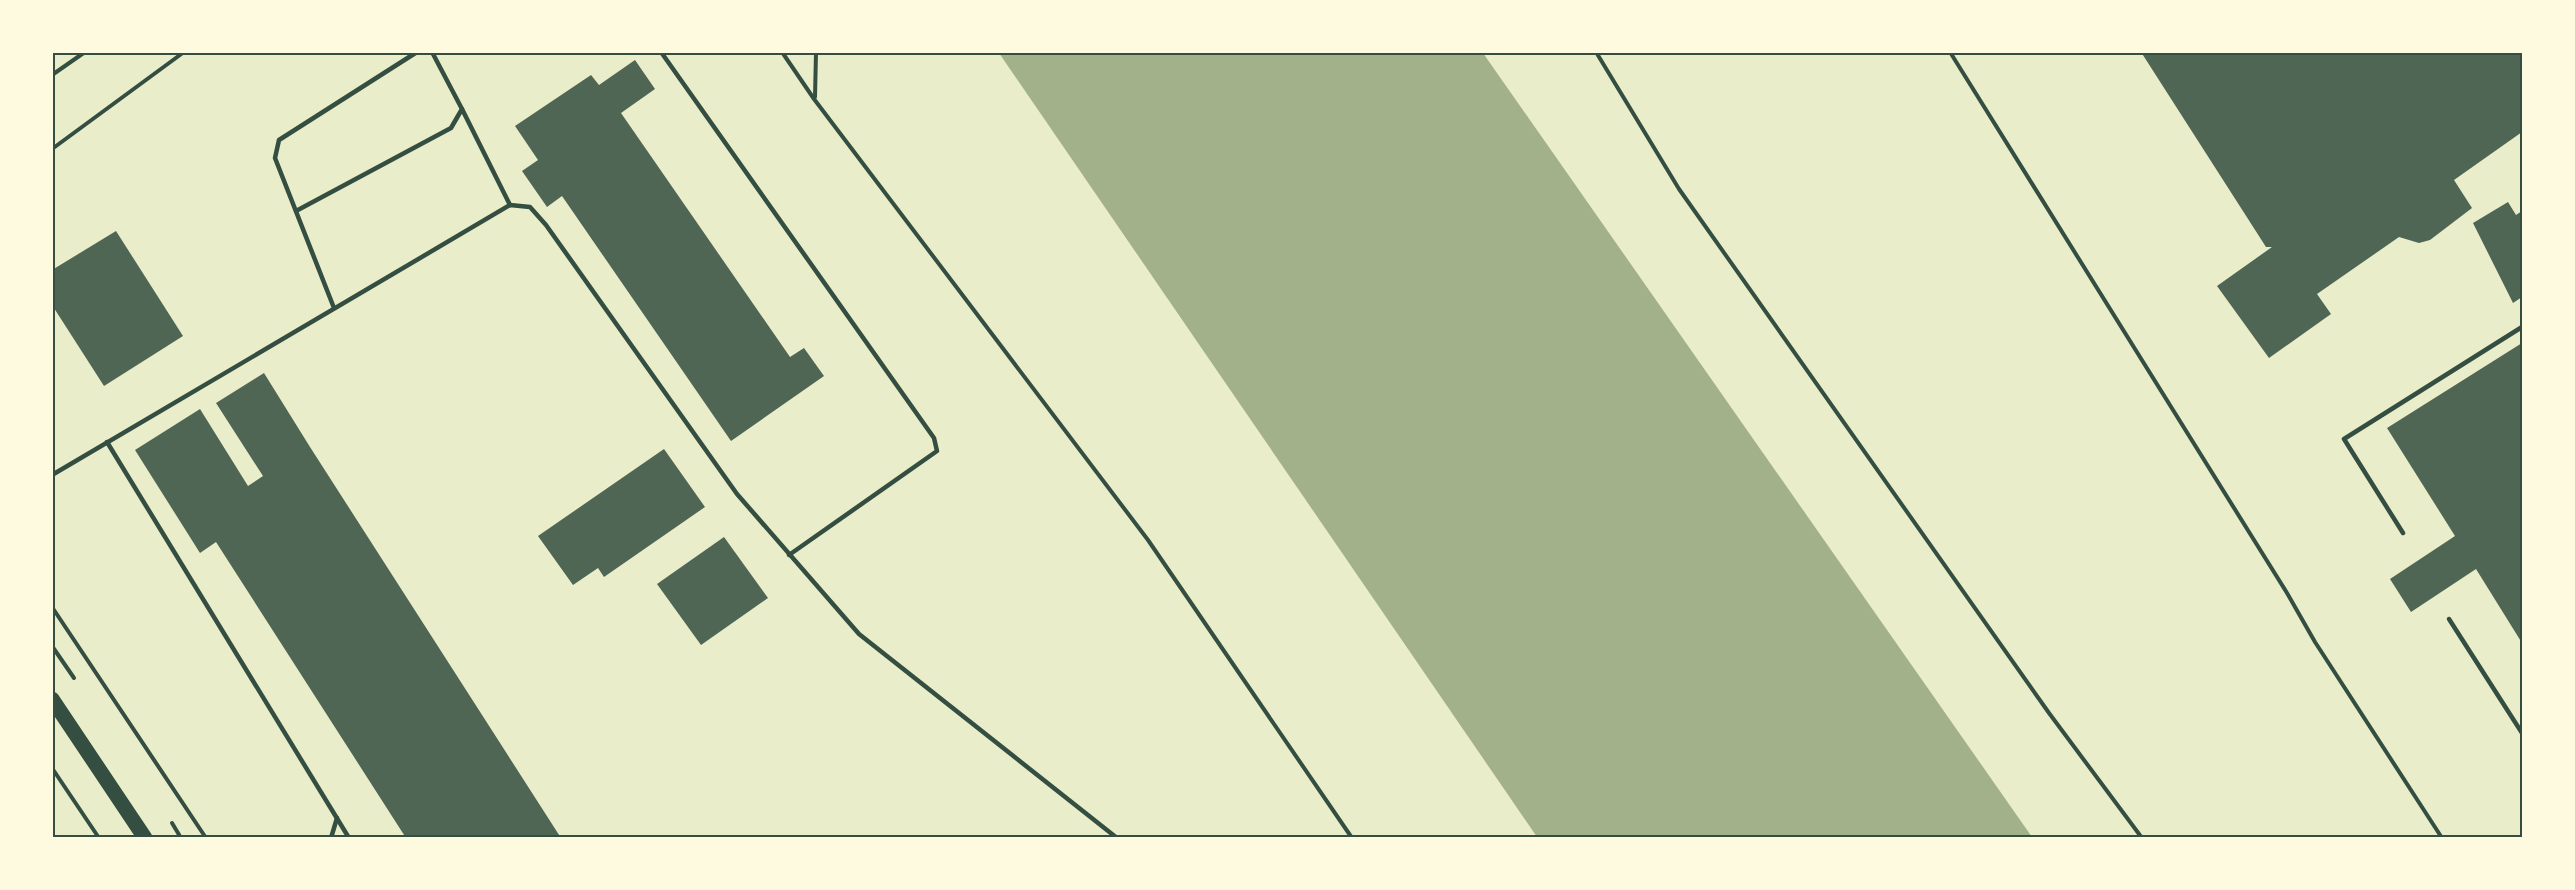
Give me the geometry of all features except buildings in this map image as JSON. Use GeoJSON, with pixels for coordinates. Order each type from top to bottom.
{"type":"FeatureCollection","features":[{"type":"Feature","properties":{"kind":"main road"},"geometry":{"type":"LineString","coordinates":[[52,699],[145,837]]}},
{"type":"Feature","properties":{"kind":"lane"},"geometry":{"type":"LineString","coordinates":[[334,308],[275,158],[279,140],[417,52]]}},
{"type":"Feature","properties":{"kind":"lane"},"geometry":{"type":"LineString","coordinates":[[432,52],[510,206]]}},
{"type":"Feature","properties":{"kind":"lane"},"geometry":{"type":"LineString","coordinates":[[661,52],[934,438],[937,451],[789,555]]}},
{"type":"Feature","properties":{"kind":"lane"},"geometry":{"type":"LineString","coordinates":[[296,212],[451,128],[462,109]]}},
{"type":"Feature","properties":{"kind":"lane"},"geometry":{"type":"LineString","coordinates":[[52,475],[510,206],[530,207],[546,225],[737,494],[859,634],[1117,837]]}},
{"type":"Feature","properties":{"kind":"lane"},"geometry":{"type":"LineString","coordinates":[[2403,533],[2344,439],[2523,327]]}},
{"type":"Feature","properties":{"kind":"lane"},"geometry":{"type":"LineString","coordinates":[[107,442],[349,837]]}},
{"type":"Feature","properties":{"kind":"lane"},"geometry":{"type":"LineString","coordinates":[[2449,619],[2522,730]]}},
{"type":"Feature","properties":{"kind":"lane"},"geometry":{"type":"LineString","coordinates":[[331,837],[337,818]]}},
{"type":"Feature","properties":{"kind":"path"},"geometry":{"type":"LineString","coordinates":[[52,75],[85,52]]}},
{"type":"Feature","properties":{"kind":"path"},"geometry":{"type":"LineString","coordinates":[[52,149],[184,52]]}},
{"type":"Feature","properties":{"kind":"path"},"geometry":{"type":"LineString","coordinates":[[782,52],[814,99],[1148,540],[1352,837]]}},
{"type":"Feature","properties":{"kind":"path"},"geometry":{"type":"LineString","coordinates":[[814,99],[816,52]]}},
{"type":"Feature","properties":{"kind":"path"},"geometry":{"type":"LineString","coordinates":[[1596,52],[1679,189],[2049,713],[2142,837]]}},
{"type":"Feature","properties":{"kind":"path"},"geometry":{"type":"LineString","coordinates":[[1950,52],[2287,593],[2315,642],[2442,837]]}},
{"type":"Feature","properties":{"kind":"path"},"geometry":{"type":"LineString","coordinates":[[52,607],[206,837]]}},
{"type":"Feature","properties":{"kind":"path"},"geometry":{"type":"LineString","coordinates":[[52,768],[99,837]]}},
{"type":"Feature","properties":{"kind":"shaded area"},"geometry":{"type":"Polygon","coordinates":[[[999,53],[1483,53],[2032,837],[1537,837],[999,53]]]}}]}
